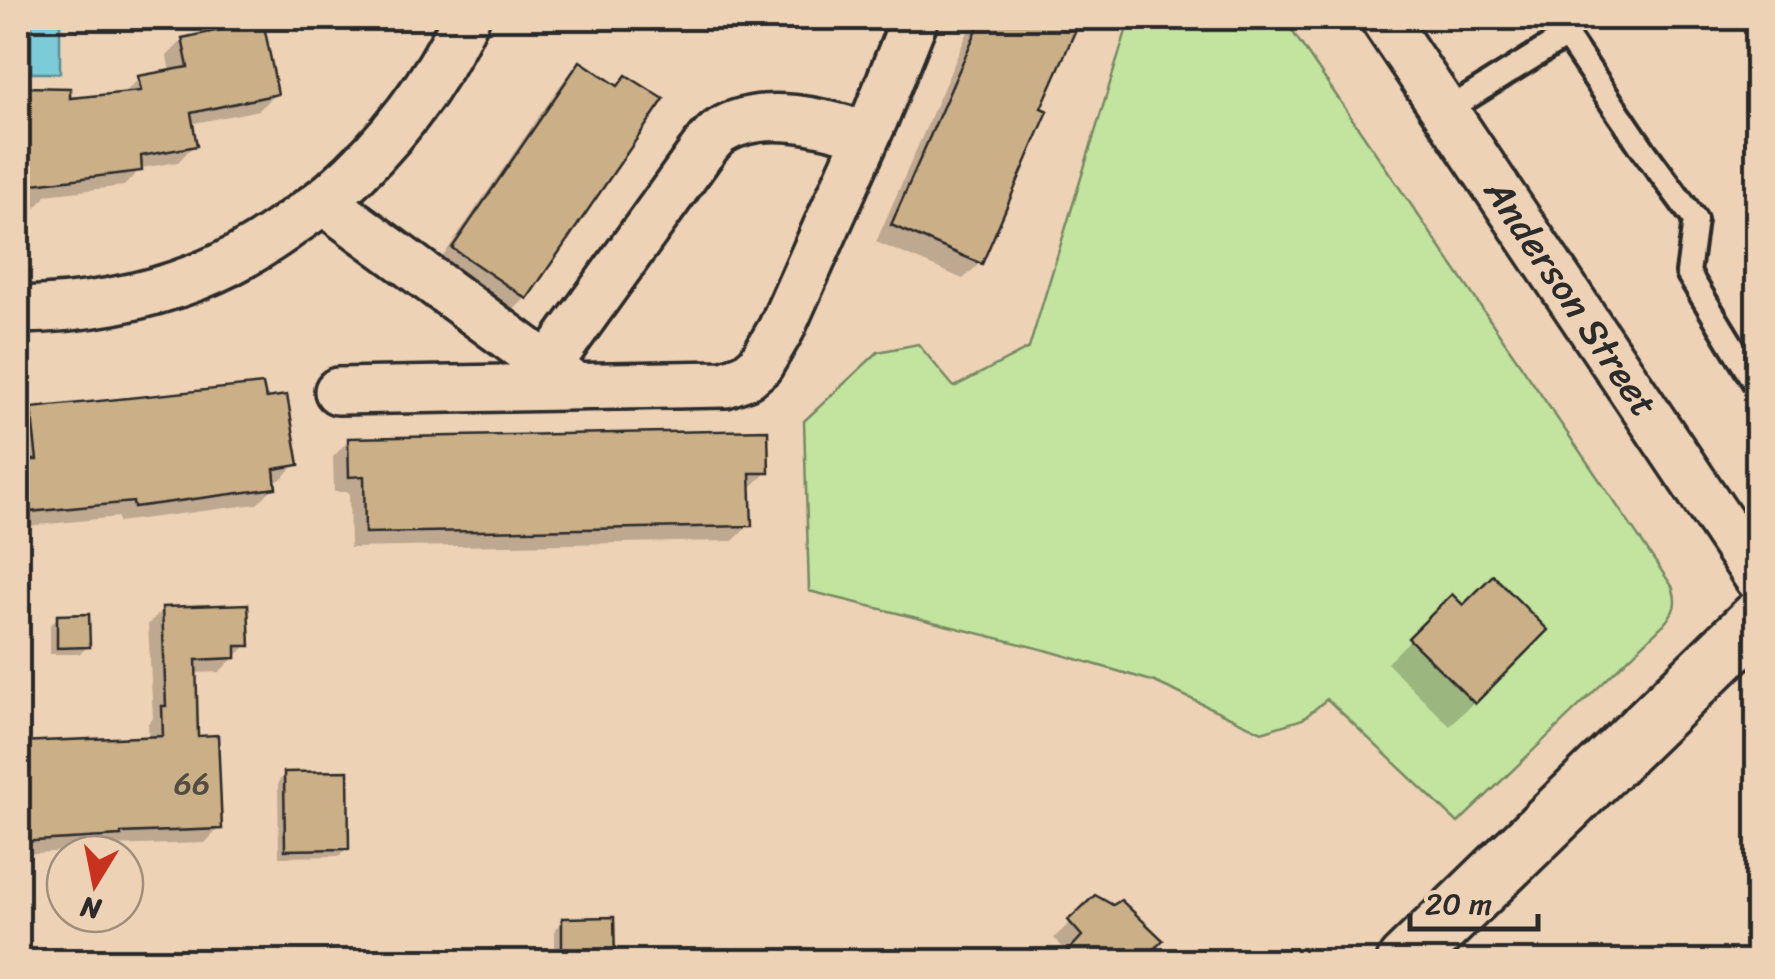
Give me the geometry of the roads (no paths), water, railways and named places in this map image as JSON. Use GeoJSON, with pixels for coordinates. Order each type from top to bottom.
{"type":"FeatureCollection","features":[{"type":"Feature","properties":{"kind":"main road"},"geometry":{"type":"LineString","coordinates":[[1405,962],[1758,619]]}},
{"type":"Feature","properties":{"kind":"street"},"geometry":{"type":"LineString","coordinates":[[18,310],[130,296],[194,279],[242,256],[323,201],[382,146],[409,114],[466,18]]}},
{"type":"Feature","properties":{"kind":"street"},"geometry":{"type":"LineString","coordinates":[[338,390],[562,376],[725,384],[747,376],[760,365],[781,329],[868,135],[915,18]]}},
{"type":"Feature","properties":{"kind":"street","name":"Anderson Street"},"geometry":{"type":"LineString","coordinates":[[1384,18],[1758,578]]}},
{"type":"Feature","properties":{"kind":"street"},"geometry":{"type":"LineString","coordinates":[[562,376],[692,163],[720,131],[748,121],[785,117],[833,124],[868,135]]}},
{"type":"Feature","properties":{"kind":"street"},"geometry":{"type":"LineString","coordinates":[[323,201],[562,376]]}},
{"type":"Feature","properties":{"kind":"lane"},"geometry":{"type":"LineString","coordinates":[[1446,111],[1560,27],[1696,220],[1688,273],[1758,388]]}},
{"type":"Feature","properties":{"kind":"water"},"geometry":{"type":"Polygon","coordinates":[[[31,18],[60,18],[60,73],[31,73],[31,18]]]}}]}
